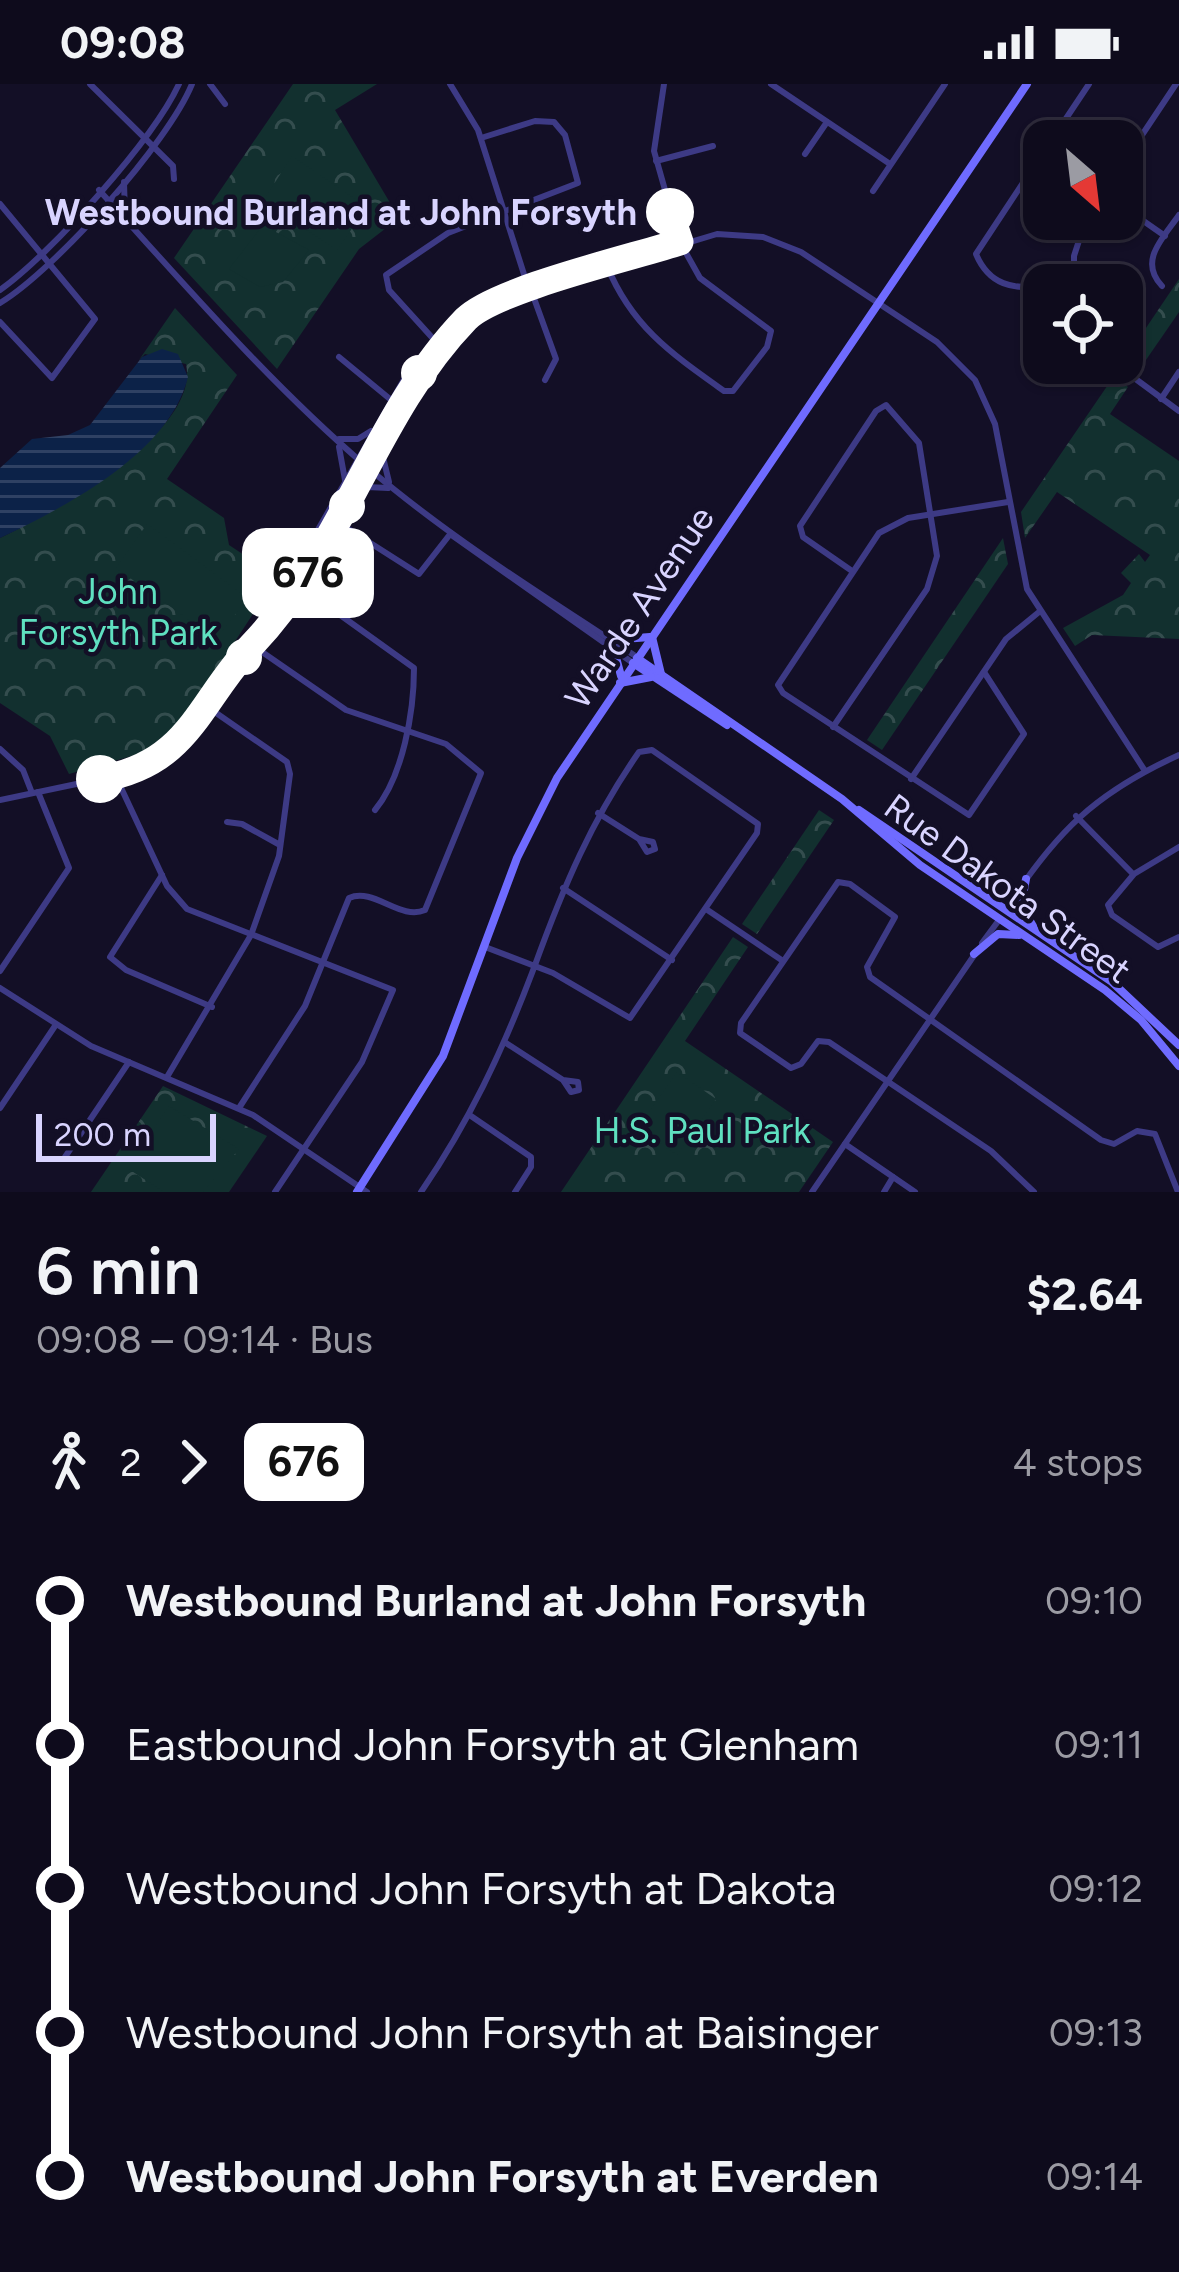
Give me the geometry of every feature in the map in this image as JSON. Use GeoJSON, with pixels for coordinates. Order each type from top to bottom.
{"type":"FeatureCollection","features":[{"type":"Feature","properties":{"kind":"main road","name":"Warde Avenue"},"geometry":{"type":"LineString","coordinates":[[361,1190],[434,1074],[541,806],[1027,84]]}},
{"type":"Feature","properties":{"kind":"main road"},"geometry":{"type":"LineString","coordinates":[[652,636],[657,676],[620,683],[622,664],[612,645],[652,636]]}},
{"type":"Feature","properties":{"kind":"main road","name":"Rue Dakota Street"},"geometry":{"type":"LineString","coordinates":[[635,661],[1002,914],[1027,938],[1127,1008],[1179,1066]]}},
{"type":"Feature","properties":{"kind":"main road"},"geometry":{"type":"LineString","coordinates":[[1026,880],[1021,906],[1038,932]]}},
{"type":"Feature","properties":{"kind":"main road","name":"Rue Dakota Street"},"geometry":{"type":"LineString","coordinates":[[1002,914],[1038,932],[1124,990],[1179,1045]]}},
{"type":"Feature","properties":{"kind":"main road"},"geometry":{"type":"LineString","coordinates":[[974,954],[998,934],[1027,938]]}},
{"type":"Feature","properties":{"kind":"street"},"geometry":{"type":"LineString","coordinates":[[90,84],[173,166],[174,178]]}},
{"type":"Feature","properties":{"kind":"street"},"geometry":{"type":"LineString","coordinates":[[0,290],[46,258],[99,190],[150,141],[179,84]]}},
{"type":"Feature","properties":{"kind":"street"},"geometry":{"type":"LineString","coordinates":[[0,303],[85,223],[126,176],[192,84]]}},
{"type":"Feature","properties":{"kind":"street"},"geometry":{"type":"LineString","coordinates":[[210,84],[224,104]]}},
{"type":"Feature","properties":{"kind":"street"},"geometry":{"type":"LineString","coordinates":[[450,84],[481,138],[556,359],[545,380]]}},
{"type":"Feature","properties":{"kind":"street"},"geometry":{"type":"LineString","coordinates":[[607,266],[625,307],[648,335],[724,391],[733,391],[767,347],[771,331],[700,278],[680,242],[656,161],[655,119],[664,84]]}},
{"type":"Feature","properties":{"kind":"street"},"geometry":{"type":"LineString","coordinates":[[771,84],[890,164]]}},
{"type":"Feature","properties":{"kind":"street"},"geometry":{"type":"LineString","coordinates":[[873,191],[945,84]]}},
{"type":"Feature","properties":{"kind":"street"},"geometry":{"type":"LineString","coordinates":[[1065,120],[1089,84]]}},
{"type":"Feature","properties":{"kind":"street"},"geometry":{"type":"LineString","coordinates":[[1143,134],[1176,84]]}},
{"type":"Feature","properties":{"kind":"street"},"geometry":{"type":"LineString","coordinates":[[437,343],[386,286],[386,275],[434,240],[575,186],[578,179],[559,124],[542,120],[481,138]]}},
{"type":"Feature","properties":{"kind":"street"},"geometry":{"type":"LineString","coordinates":[[805,154],[827,122]]}},
{"type":"Feature","properties":{"kind":"street"},"geometry":{"type":"LineString","coordinates":[[656,161],[713,146]]}},
{"type":"Feature","properties":{"kind":"street"},"geometry":{"type":"LineString","coordinates":[[126,176],[121,200],[129,224]]}},
{"type":"Feature","properties":{"kind":"street"},"geometry":{"type":"LineString","coordinates":[[1023,183],[976,254],[1002,284],[1023,284]]}},
{"type":"Feature","properties":{"kind":"street"},"geometry":{"type":"LineString","coordinates":[[99,190],[247,353],[359,460],[451,533],[635,661]]}},
{"type":"Feature","properties":{"kind":"street"},"geometry":{"type":"LineString","coordinates":[[0,204],[95,319],[59,375],[44,375],[0,322]]}},
{"type":"Feature","properties":{"kind":"street"},"geometry":{"type":"LineString","coordinates":[[1162,286],[1149,265],[1179,215]]}},
{"type":"Feature","properties":{"kind":"street"},"geometry":{"type":"LineString","coordinates":[[85,223],[106,216],[129,224]]}},
{"type":"Feature","properties":{"kind":"street"},"geometry":{"type":"LineString","coordinates":[[1143,221],[1165,236]]}},
{"type":"Feature","properties":{"kind":"street"},"geometry":{"type":"LineString","coordinates":[[252,645],[393,402],[437,343],[465,320],[530,290],[680,242],[716,234],[774,240],[946,349],[981,389],[995,424],[1019,566],[1039,612],[1145,771]]}},
{"type":"Feature","properties":{"kind":"street"},"geometry":{"type":"LineString","coordinates":[[0,800],[116,777],[163,755],[209,708],[339,523],[437,343]]}},
{"type":"Feature","properties":{"kind":"street"},"geometry":{"type":"LineString","coordinates":[[339,357],[393,402]]}},
{"type":"Feature","properties":{"kind":"street"},"geometry":{"type":"LineString","coordinates":[[1161,399],[1179,372]]}},
{"type":"Feature","properties":{"kind":"street"},"geometry":{"type":"LineString","coordinates":[[1141,384],[1179,411]]}},
{"type":"Feature","properties":{"kind":"street"},"geometry":{"type":"LineString","coordinates":[[833,727],[932,579],[937,556],[919,443],[899,414],[883,405],[800,526],[802,537],[853,572]]}},
{"type":"Feature","properties":{"kind":"street"},"geometry":{"type":"LineString","coordinates":[[335,438],[358,440],[378,425]]}},
{"type":"Feature","properties":{"kind":"street"},"geometry":{"type":"LineString","coordinates":[[335,438],[346,463],[344,488]]}},
{"type":"Feature","properties":{"kind":"street"},"geometry":{"type":"LineString","coordinates":[[381,442],[380,465],[395,490]]}},
{"type":"Feature","properties":{"kind":"street"},"geometry":{"type":"LineString","coordinates":[[349,501],[367,488],[395,490]]}},
{"type":"Feature","properties":{"kind":"street"},"geometry":{"type":"LineString","coordinates":[[984,672],[1024,734],[976,811],[960,813],[778,685],[888,527],[931,514],[1009,502]]}},
{"type":"Feature","properties":{"kind":"street"},"geometry":{"type":"LineString","coordinates":[[339,523],[419,574],[451,533]]}},
{"type":"Feature","properties":{"kind":"street"},"geometry":{"type":"LineString","coordinates":[[290,579],[412,663],[405,731],[386,796],[375,810]]}},
{"type":"Feature","properties":{"kind":"street"},"geometry":{"type":"LineString","coordinates":[[911,779],[1013,632],[1039,612]]}},
{"type":"Feature","properties":{"kind":"street"},"geometry":{"type":"LineString","coordinates":[[239,1108],[294,1027],[354,895],[413,914],[425,910],[480,776],[477,766],[455,749],[346,710],[252,645]]}},
{"type":"Feature","properties":{"kind":"street"},"geometry":{"type":"LineString","coordinates":[[167,1077],[251,935],[280,845],[290,765],[209,708]]}},
{"type":"Feature","properties":{"kind":"street"},"geometry":{"type":"LineString","coordinates":[[422,1192],[471,1116],[506,1043],[535,965],[563,888],[598,813],[639,752],[647,748],[754,820],[758,832],[635,1014],[626,1019],[535,965],[484,947]]}},
{"type":"Feature","properties":{"kind":"street"},"geometry":{"type":"LineString","coordinates":[[0,749],[23,770],[69,868],[0,971]]}},
{"type":"Feature","properties":{"kind":"street"},"geometry":{"type":"LineString","coordinates":[[812,1192],[1002,914],[1076,816],[1179,755]]}},
{"type":"Feature","properties":{"kind":"street"},"geometry":{"type":"LineString","coordinates":[[116,777],[162,875],[187,909],[388,986],[394,994],[362,1062],[275,1192]]}},
{"type":"Feature","properties":{"kind":"street"},"geometry":{"type":"LineString","coordinates":[[598,813],[638,839]]}},
{"type":"Feature","properties":{"kind":"street"},"geometry":{"type":"LineString","coordinates":[[1076,816],[1133,874]]}},
{"type":"Feature","properties":{"kind":"street"},"geometry":{"type":"LineString","coordinates":[[227,822],[242,824],[280,845]]}},
{"type":"Feature","properties":{"kind":"street"},"geometry":{"type":"LineString","coordinates":[[1179,847],[1133,874],[1111,899],[1112,915],[1158,947],[1179,937]]}},
{"type":"Feature","properties":{"kind":"street"},"geometry":{"type":"LineString","coordinates":[[162,875],[110,957],[126,970],[212,1007]]}},
{"type":"Feature","properties":{"kind":"street"},"geometry":{"type":"LineString","coordinates":[[1034,1192],[991,1151],[825,1040],[793,1068],[742,1035],[741,1023],[836,884],[845,881],[895,917],[867,967],[870,977],[1106,1142],[1118,1143],[1142,1131],[1155,1134],[1178,1192]]}},
{"type":"Feature","properties":{"kind":"street"},"geometry":{"type":"LineString","coordinates":[[563,888],[672,960]]}},
{"type":"Feature","properties":{"kind":"street"},"geometry":{"type":"LineString","coordinates":[[706,909],[783,961]]}},
{"type":"Feature","properties":{"kind":"street"},"geometry":{"type":"LineString","coordinates":[[0,988],[56,1025],[129,1062],[239,1108],[361,1190]]}},
{"type":"Feature","properties":{"kind":"street"},"geometry":{"type":"LineString","coordinates":[[0,1108],[56,1025]]}},
{"type":"Feature","properties":{"kind":"street"},"geometry":{"type":"LineString","coordinates":[[506,1043],[563,1080]]}},
{"type":"Feature","properties":{"kind":"street"},"geometry":{"type":"LineString","coordinates":[[64,1157],[129,1062]]}},
{"type":"Feature","properties":{"kind":"street"},"geometry":{"type":"LineString","coordinates":[[471,1116],[532,1159],[514,1192]]}},
{"type":"Feature","properties":{"kind":"street"},"geometry":{"type":"LineString","coordinates":[[845,1144],[915,1192]]}},
{"type":"Feature","properties":{"kind":"street"},"geometry":{"type":"LineString","coordinates":[[884,1192],[893,1177]]}},
{"type":"Feature","properties":{"kind":"green space"},"geometry":{"type":"Polygon","coordinates":[[[293,84],[377,84],[335,110],[399,218],[359,249],[277,369],[174,258],[293,84]]]}},
{"type":"Feature","properties":{"kind":"green space"},"geometry":{"type":"Polygon","coordinates":[[[292,156],[367,207],[337,250],[263,201],[292,156]]]}},
{"type":"Feature","properties":{"kind":"green space"},"geometry":{"type":"Polygon","coordinates":[[[263,225],[309,250],[283,282],[260,287],[229,269],[263,225]]]}},
{"type":"Feature","properties":{"kind":"green space"},"geometry":{"type":"Polygon","coordinates":[[[1179,279],[1179,312],[1143,364],[1143,332],[1179,279]]]}},
{"type":"Feature","properties":{"kind":"green space","name":"John Forsyth Park"},"geometry":{"type":"Polygon","coordinates":[[[175,308],[237,375],[167,479],[224,518],[229,545],[277,577],[183,721],[142,753],[69,774],[50,736],[0,703],[0,538],[85,491],[147,443],[170,417],[184,390],[186,364],[145,354],[139,360],[175,308]]]}},
{"type":"Feature","properties":{"kind":"green space"},"geometry":{"type":"Polygon","coordinates":[[[1109,384],[1128,387],[1110,414],[1179,461],[1179,639],[1092,635],[1075,646],[1063,628],[1123,595],[1131,583],[1121,573],[1139,554],[1145,562],[1150,555],[1057,492],[1025,538],[1021,512],[1109,384]]]}},
{"type":"Feature","properties":{"kind":"green space"},"geometry":{"type":"Polygon","coordinates":[[[147,524],[248,598],[216,639],[116,568],[147,524]]]}},
{"type":"Feature","properties":{"kind":"green space"},"geometry":{"type":"Polygon","coordinates":[[[1003,538],[1008,564],[882,750],[867,740],[1003,538]]]}},
{"type":"Feature","properties":{"kind":"green space"},"geometry":{"type":"Polygon","coordinates":[[[819,810],[834,820],[757,934],[742,924],[819,810]]]}},
{"type":"Feature","properties":{"kind":"green space","name":"H.S. Paul Park"},"geometry":{"type":"Polygon","coordinates":[[[733,937],[748,947],[685,1041],[833,1142],[799,1192],[561,1192],[733,937]]]}},
{"type":"Feature","properties":{"kind":"green space"},"geometry":{"type":"Polygon","coordinates":[[[677,1072],[716,1099],[677,1155],[638,1128],[677,1072]]]}},
{"type":"Feature","properties":{"kind":"green space"},"geometry":{"type":"Polygon","coordinates":[[[163,1086],[267,1136],[229,1192],[91,1192],[163,1086]]]}},
{"type":"Feature","properties":{"kind":"green space"},"geometry":{"type":"Polygon","coordinates":[[[169,1106],[239,1149],[203,1192],[164,1192],[127,1168],[169,1106]]]}},
{"type":"Feature","properties":{"kind":"water"},"geometry":{"type":"Polygon","coordinates":[[[162,349],[178,354],[188,377],[160,430],[137,454],[83,494],[0,538],[0,468],[32,439],[68,435],[90,425],[142,357],[162,349]]]}},
{"type":"Feature","properties":{"kind":"bus line","name":"676"},"geometry":{"type":"LineString","coordinates":[[100,779],[116,777],[163,755],[209,708],[339,523],[425,363],[465,320],[514,295],[680,242],[670,212]]}},
{"type":"Feature","properties":{"kind":"place","name":"Westbound Burland at John Forsyth"},"geometry":{"type":"Point","coordinates":[670,212]}}]}
